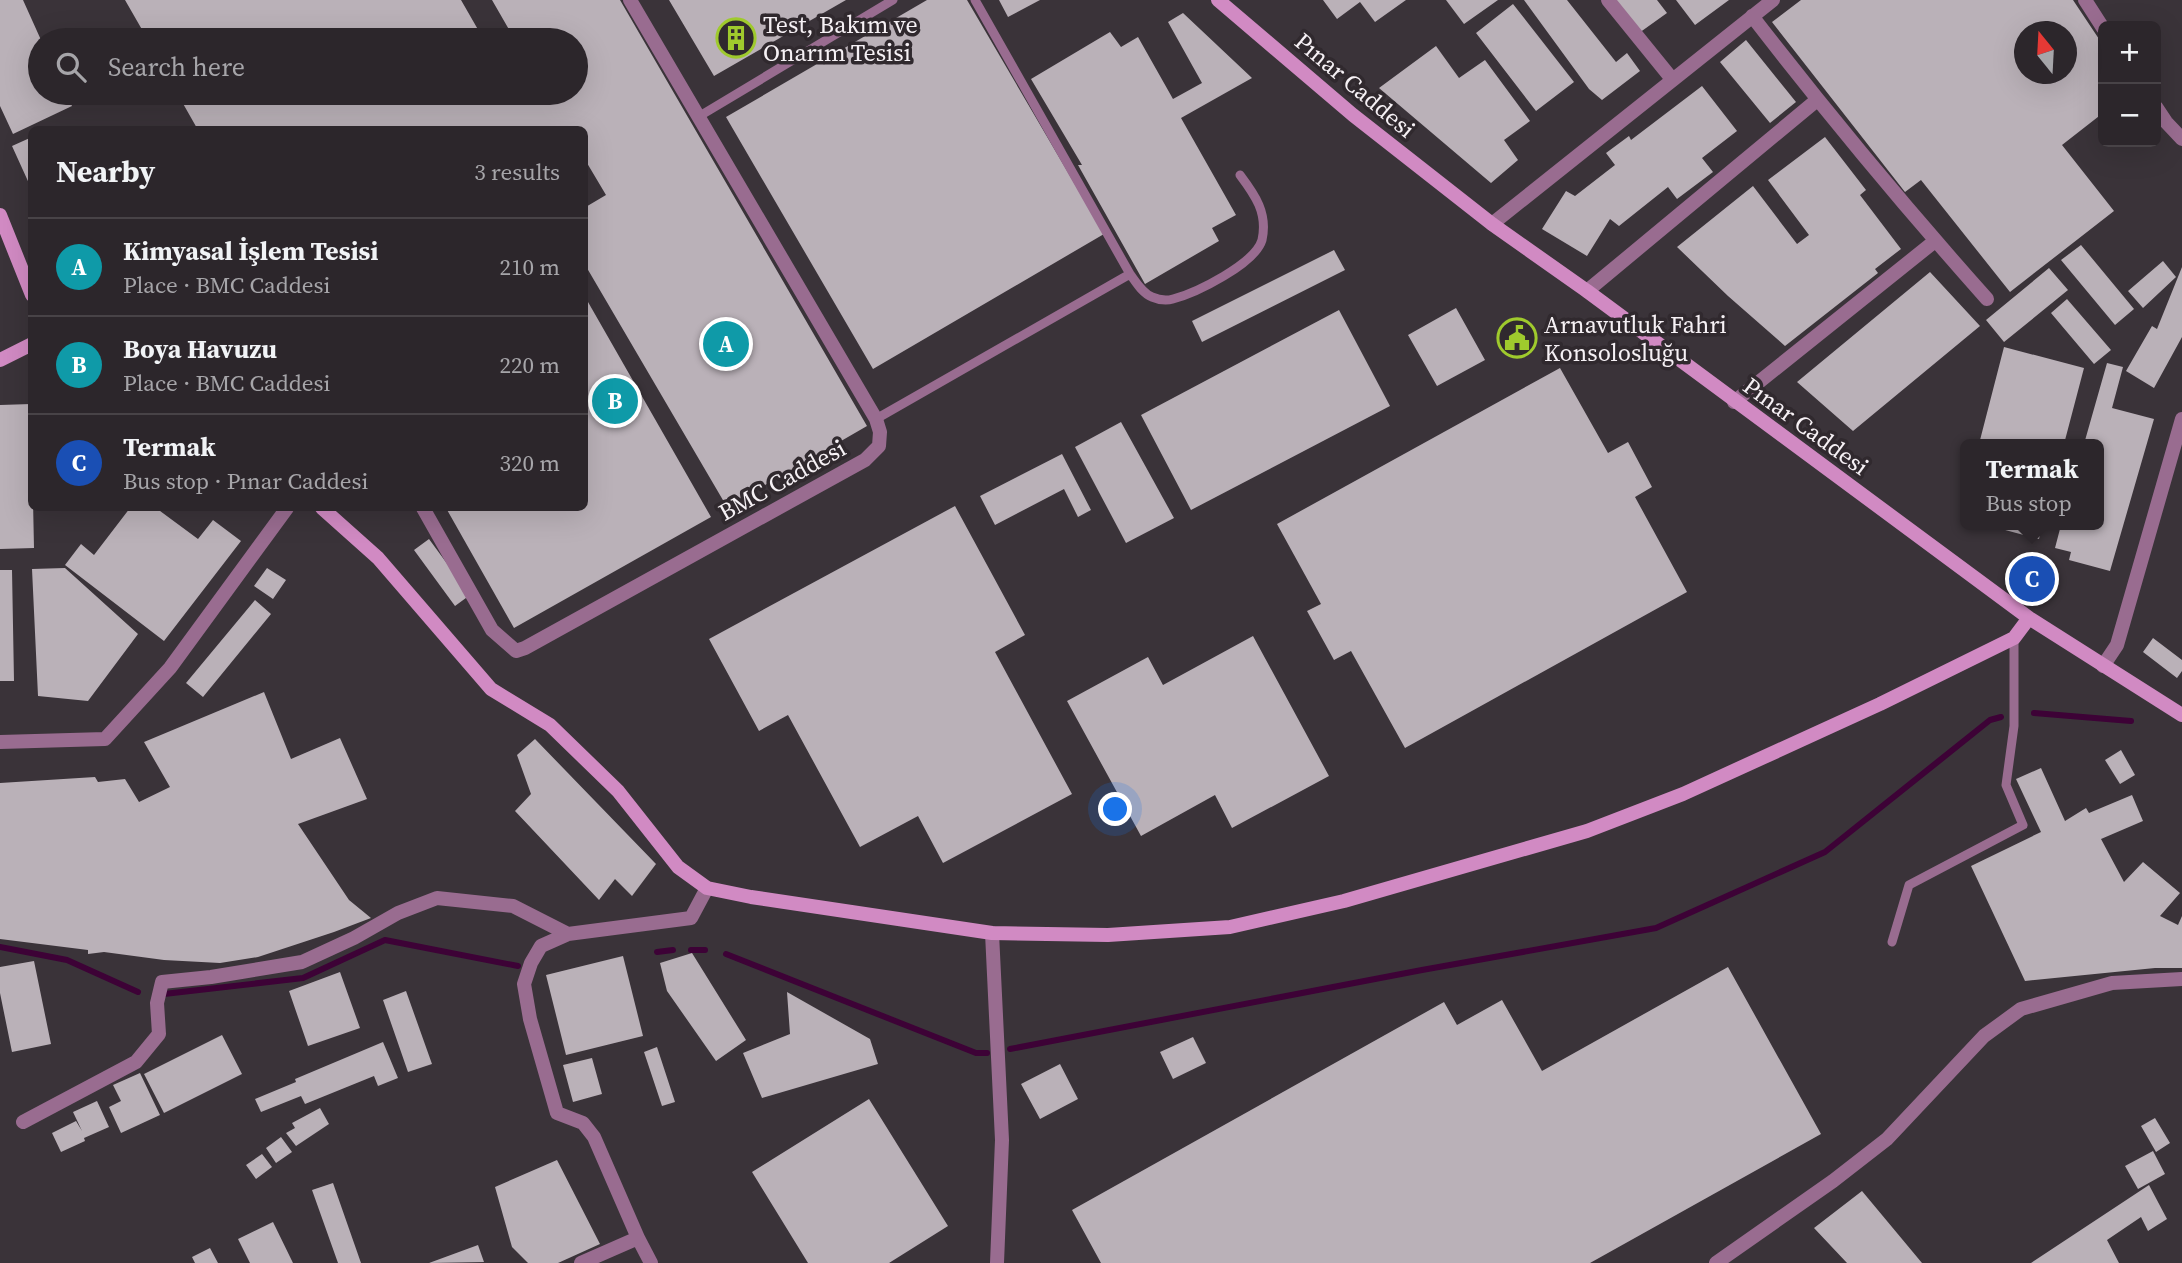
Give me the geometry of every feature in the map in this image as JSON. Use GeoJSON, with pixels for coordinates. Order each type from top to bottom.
{"type":"FeatureCollection","features":[{"type":"Feature","properties":{"kind":"street"},"geometry":{"type":"LineString","coordinates":[[630,0],[876,419]]}},
{"type":"Feature","properties":{"kind":"street","name":"Pınar Caddesi"},"geometry":{"type":"LineString","coordinates":[[1218,0],[1353,115],[1492,224],[1587,291],[2029,618],[2182,715]]}},
{"type":"Feature","properties":{"kind":"street"},"geometry":{"type":"LineString","coordinates":[[1608,0],[1672,79]]}},
{"type":"Feature","properties":{"kind":"street"},"geometry":{"type":"LineString","coordinates":[[1492,224],[1773,0]]}},
{"type":"Feature","properties":{"kind":"street"},"geometry":{"type":"LineString","coordinates":[[2085,0],[2098,21]]}},
{"type":"Feature","properties":{"kind":"street"},"geometry":{"type":"LineString","coordinates":[[1752,16],[1817,100],[1987,299]]}},
{"type":"Feature","properties":{"kind":"street"},"geometry":{"type":"LineString","coordinates":[[1587,291],[1817,100]]}},
{"type":"Feature","properties":{"kind":"street"},"geometry":{"type":"LineString","coordinates":[[2161,114],[2182,139]]}},
{"type":"Feature","properties":{"kind":"street"},"geometry":{"type":"LineString","coordinates":[[0,215],[28,285]]}},
{"type":"Feature","properties":{"kind":"street"},"geometry":{"type":"LineString","coordinates":[[1734,402],[1936,241]]}},
{"type":"Feature","properties":{"kind":"street"},"geometry":{"type":"LineString","coordinates":[[0,360],[28,346]]}},
{"type":"Feature","properties":{"kind":"street","name":"BMC Caddesi"},"geometry":{"type":"LineString","coordinates":[[424,511],[492,630],[516,651],[865,460],[879,446],[880,432],[876,419]]}},
{"type":"Feature","properties":{"kind":"street"},"geometry":{"type":"LineString","coordinates":[[2103,666],[2117,645],[2182,419]]}},
{"type":"Feature","properties":{"kind":"street"},"geometry":{"type":"LineString","coordinates":[[0,741],[105,739],[170,668],[285,511]]}},
{"type":"Feature","properties":{"kind":"street"},"geometry":{"type":"LineString","coordinates":[[325,511],[378,558],[491,689],[550,725],[618,791],[678,867],[707,888],[992,933],[1108,935],[1230,927],[1344,901],[1587,831],[1683,794],[1880,704],[2014,638],[2029,618]]}},
{"type":"Feature","properties":{"kind":"street"},"geometry":{"type":"LineString","coordinates":[[651,1263],[594,1137],[583,1124],[557,1113],[530,1019],[524,984],[531,963],[541,946],[568,934],[691,918],[707,888]]}},
{"type":"Feature","properties":{"kind":"street"},"geometry":{"type":"LineString","coordinates":[[23,1122],[136,1062],[159,1034],[158,1003],[162,982],[302,962],[398,912],[437,898],[513,906],[568,934]]}},
{"type":"Feature","properties":{"kind":"street"},"geometry":{"type":"LineString","coordinates":[[992,933],[1002,1140],[997,1263]]}},
{"type":"Feature","properties":{"kind":"street"},"geometry":{"type":"LineString","coordinates":[[1716,1263],[1833,1181],[1887,1139],[1983,1036],[2021,1009],[2112,984],[2182,979]]}},
{"type":"Feature","properties":{"kind":"street"},"geometry":{"type":"LineString","coordinates":[[581,1263],[638,1238]]}},
{"type":"Feature","properties":{"kind":"lane"},"geometry":{"type":"LineString","coordinates":[[698,117],[893,0]]}},
{"type":"Feature","properties":{"kind":"lane"},"geometry":{"type":"LineString","coordinates":[[975,0],[1130,274],[1149,296],[1163,300],[1196,291],[1240,266],[1253,254],[1261,242],[1263,214],[1258,200],[1240,175]]}},
{"type":"Feature","properties":{"kind":"lane"},"geometry":{"type":"LineString","coordinates":[[876,419],[1130,274]]}},
{"type":"Feature","properties":{"kind":"lane"},"geometry":{"type":"LineString","coordinates":[[1892,942],[1909,885],[2024,825],[2006,785],[2014,726],[2014,638]]}},
{"type":"Feature","properties":{"kind":"building"},"geometry":{"type":"Polygon","coordinates":[[[0,0],[23,0],[36,28],[28,28],[28,105],[72,106],[13,134],[0,106],[0,0]]]}},
{"type":"Feature","properties":{"kind":"building"},"geometry":{"type":"Polygon","coordinates":[[[125,0],[461,0],[477,28],[141,28],[125,0]]]}},
{"type":"Feature","properties":{"kind":"building"},"geometry":{"type":"Polygon","coordinates":[[[492,0],[620,0],[867,426],[727,507],[588,270],[588,206],[606,195],[588,165],[588,126],[196,126],[184,105],[588,105],[588,28],[508,28],[492,0]]]}},
{"type":"Feature","properties":{"kind":"building","name":"Test, Bakım ve Onarım Tesisi"},"geometry":{"type":"Polygon","coordinates":[[[669,0],[846,0],[714,76],[669,0]]]}},
{"type":"Feature","properties":{"kind":"building"},"geometry":{"type":"Polygon","coordinates":[[[927,0],[967,0],[1104,234],[873,369],[726,117],[927,0]]]}},
{"type":"Feature","properties":{"kind":"building"},"geometry":{"type":"Polygon","coordinates":[[[999,0],[1040,0],[1008,17],[999,0]]]}},
{"type":"Feature","properties":{"kind":"building"},"geometry":{"type":"Polygon","coordinates":[[[1323,0],[1406,0],[1375,22],[1360,2],[1337,19],[1323,0]]]}},
{"type":"Feature","properties":{"kind":"building"},"geometry":{"type":"Polygon","coordinates":[[[1446,0],[1498,0],[1464,24],[1446,0]]]}},
{"type":"Feature","properties":{"kind":"building"},"geometry":{"type":"Polygon","coordinates":[[[1524,0],[1567,0],[1616,62],[1627,53],[1640,71],[1602,100],[1589,89],[1524,0]]]}},
{"type":"Feature","properties":{"kind":"building"},"geometry":{"type":"Polygon","coordinates":[[[1615,0],[1657,0],[1667,13],[1639,33],[1615,0]]]}},
{"type":"Feature","properties":{"kind":"building"},"geometry":{"type":"Polygon","coordinates":[[[1676,0],[1729,0],[1695,25],[1676,0]]]}},
{"type":"Feature","properties":{"kind":"building"},"geometry":{"type":"Polygon","coordinates":[[[1801,0],[2073,0],[2098,38],[2098,117],[2062,145],[2114,211],[2010,292],[1921,180],[1905,192],[1772,22],[1801,0]]]}},
{"type":"Feature","properties":{"kind":"building"},"geometry":{"type":"Polygon","coordinates":[[[1513,4],[1574,82],[1536,111],[1476,33],[1513,4]]]}},
{"type":"Feature","properties":{"kind":"building"},"geometry":{"type":"Polygon","coordinates":[[[1183,13],[1252,78],[1181,118],[1236,215],[1212,228],[1219,241],[1145,284],[1078,165],[1082,165],[1031,79],[1110,32],[1121,47],[1138,37],[1173,99],[1202,83],[1168,22],[1183,13]]]}},
{"type":"Feature","properties":{"kind":"building"},"geometry":{"type":"Polygon","coordinates":[[[1746,40],[1796,102],[1770,123],[1720,62],[1746,40]]]}},
{"type":"Feature","properties":{"kind":"building"},"geometry":{"type":"Polygon","coordinates":[[[1436,46],[1459,78],[1485,60],[1530,121],[1504,140],[1518,160],[1491,183],[1379,88],[1436,46]]]}},
{"type":"Feature","properties":{"kind":"building"},"geometry":{"type":"Polygon","coordinates":[[[1702,86],[1737,131],[1702,158],[1713,172],[1677,199],[1668,187],[1619,226],[1610,219],[1587,256],[1542,229],[1566,191],[1575,196],[1615,165],[1606,153],[1629,136],[1631,140],[1702,86]]]}},
{"type":"Feature","properties":{"kind":"building"},"geometry":{"type":"Polygon","coordinates":[[[1825,137],[1866,190],[1860,195],[1901,249],[1875,269],[1878,273],[1785,346],[1677,247],[1753,186],[1797,244],[1809,235],[1768,180],[1825,137]]]}},
{"type":"Feature","properties":{"kind":"building"},"geometry":{"type":"Polygon","coordinates":[[[28,139],[28,181],[12,146],[28,139]]]}},
{"type":"Feature","properties":{"kind":"building"},"geometry":{"type":"Polygon","coordinates":[[[2081,245],[2134,309],[2115,325],[2061,260],[2081,245]]]}},
{"type":"Feature","properties":{"kind":"building"},"geometry":{"type":"Polygon","coordinates":[[[1334,250],[1345,270],[1202,342],[1192,321],[1334,250]]]}},
{"type":"Feature","properties":{"kind":"building"},"geometry":{"type":"Polygon","coordinates":[[[2163,261],[2176,277],[2143,308],[2128,291],[2163,261]]]}},
{"type":"Feature","properties":{"kind":"building"},"geometry":{"type":"Polygon","coordinates":[[[2182,267],[2182,337],[2154,388],[2126,371],[2152,326],[2157,329],[2182,267]]]}},
{"type":"Feature","properties":{"kind":"building"},"geometry":{"type":"Polygon","coordinates":[[[2049,268],[2068,290],[2004,342],[1986,320],[2049,268]]]}},
{"type":"Feature","properties":{"kind":"building"},"geometry":{"type":"Polygon","coordinates":[[[1930,272],[1980,326],[1853,431],[1797,382],[1930,272]]]}},
{"type":"Feature","properties":{"kind":"building"},"geometry":{"type":"Polygon","coordinates":[[[2067,299],[2111,350],[2094,364],[2051,313],[2067,299]]]}},
{"type":"Feature","properties":{"kind":"building"},"geometry":{"type":"Polygon","coordinates":[[[588,302],[711,517],[514,628],[448,511],[588,511],[588,302]]]}},
{"type":"Feature","properties":{"kind":"building"},"geometry":{"type":"Polygon","coordinates":[[[1456,308],[1485,360],[1437,386],[1408,335],[1456,308]]]}},
{"type":"Feature","properties":{"kind":"building"},"geometry":{"type":"Polygon","coordinates":[[[1339,310],[1390,406],[1191,510],[1141,415],[1339,310]]]}},
{"type":"Feature","properties":{"kind":"building"},"geometry":{"type":"Polygon","coordinates":[[[2004,347],[2084,368],[2065,439],[1980,439],[2004,347]]]}},
{"type":"Feature","properties":{"kind":"building"},"geometry":{"type":"Polygon","coordinates":[[[2107,363],[2123,367],[2112,408],[2154,419],[2110,571],[2069,560],[2071,552],[2055,548],[2060,530],[2104,530],[2104,439],[2085,439],[2107,363]]]}},
{"type":"Feature","properties":{"kind":"building"},"geometry":{"type":"Polygon","coordinates":[[[1560,368],[1608,453],[1628,442],[1652,487],[1635,497],[1687,592],[1405,748],[1351,651],[1334,660],[1307,611],[1321,604],[1277,524],[1560,368]]]}},
{"type":"Feature","properties":{"kind":"building"},"geometry":{"type":"Polygon","coordinates":[[[28,404],[28,511],[33,511],[34,548],[0,549],[0,405],[28,404]]]}},
{"type":"Feature","properties":{"kind":"building"},"geometry":{"type":"Polygon","coordinates":[[[1121,422],[1174,518],[1126,543],[1075,447],[1121,422]]]}},
{"type":"Feature","properties":{"kind":"building"},"geometry":{"type":"Polygon","coordinates":[[[1062,454],[1091,510],[1078,517],[1064,489],[995,525],[980,496],[1062,454]]]}},
{"type":"Feature","properties":{"kind":"building"},"geometry":{"type":"Polygon","coordinates":[[[955,506],[1025,635],[995,652],[1072,794],[943,863],[918,816],[860,847],[788,715],[759,731],[709,639],[955,506]]]}},
{"type":"Feature","properties":{"kind":"building"},"geometry":{"type":"Polygon","coordinates":[[[128,511],[160,511],[198,539],[213,520],[241,541],[164,641],[65,565],[81,544],[94,555],[128,511]]]}},
{"type":"Feature","properties":{"kind":"building"},"geometry":{"type":"Polygon","coordinates":[[[2005,530],[2041,530],[2039,539],[2005,530]]]}},
{"type":"Feature","properties":{"kind":"building"},"geometry":{"type":"Polygon","coordinates":[[[429,539],[470,595],[455,606],[414,550],[429,539]]]}},
{"type":"Feature","properties":{"kind":"building"},"geometry":{"type":"Polygon","coordinates":[[[65,568],[138,634],[88,701],[38,696],[32,569],[65,568]]]}},
{"type":"Feature","properties":{"kind":"building"},"geometry":{"type":"Polygon","coordinates":[[[267,568],[286,580],[273,599],[254,586],[267,568]]]}},
{"type":"Feature","properties":{"kind":"building"},"geometry":{"type":"Polygon","coordinates":[[[0,570],[12,570],[14,681],[0,681],[0,570]]]}},
{"type":"Feature","properties":{"kind":"building"},"geometry":{"type":"Polygon","coordinates":[[[255,600],[271,614],[203,697],[186,683],[255,600]]]}},
{"type":"Feature","properties":{"kind":"building"},"geometry":{"type":"Polygon","coordinates":[[[1253,636],[1329,776],[1232,828],[1215,795],[1141,836],[1067,701],[1148,657],[1163,685],[1253,636]]]}},
{"type":"Feature","properties":{"kind":"building"},"geometry":{"type":"Polygon","coordinates":[[[2153,638],[2182,660],[2182,671],[2177,678],[2143,652],[2153,638]]]}},
{"type":"Feature","properties":{"kind":"building"},"geometry":{"type":"Polygon","coordinates":[[[264,692],[291,759],[340,738],[367,799],[298,824],[349,900],[371,918],[258,957],[220,963],[164,960],[104,952],[88,954],[88,950],[0,939],[0,783],[95,777],[98,782],[125,779],[139,802],[170,787],[144,742],[264,692]]]}},
{"type":"Feature","properties":{"kind":"building"},"geometry":{"type":"Polygon","coordinates":[[[535,739],[656,864],[632,896],[615,879],[599,900],[515,811],[531,794],[517,755],[535,739]]]}},
{"type":"Feature","properties":{"kind":"building"},"geometry":{"type":"Polygon","coordinates":[[[2121,750],[2135,775],[2120,784],[2105,760],[2121,750]]]}},
{"type":"Feature","properties":{"kind":"building"},"geometry":{"type":"Polygon","coordinates":[[[2041,768],[2065,821],[2086,808],[2089,813],[2132,795],[2143,821],[2101,839],[2124,882],[2143,862],[2180,893],[2160,916],[2178,925],[2182,916],[2182,968],[2155,968],[2025,981],[1971,866],[2041,832],[2016,779],[2041,768]]]}},
{"type":"Feature","properties":{"kind":"building"},"geometry":{"type":"Polygon","coordinates":[[[692,953],[746,1040],[716,1061],[667,991],[660,963],[692,953]]]}},
{"type":"Feature","properties":{"kind":"building"},"geometry":{"type":"Polygon","coordinates":[[[623,956],[643,1036],[566,1055],[546,975],[623,956]]]}},
{"type":"Feature","properties":{"kind":"building"},"geometry":{"type":"Polygon","coordinates":[[[34,961],[51,1044],[12,1052],[0,993],[0,967],[34,961]]]}},
{"type":"Feature","properties":{"kind":"building"},"geometry":{"type":"Polygon","coordinates":[[[1728,967],[1821,1134],[1590,1263],[1101,1263],[1072,1210],[1444,1002],[1457,1025],[1502,1000],[1542,1071],[1728,967]]]}},
{"type":"Feature","properties":{"kind":"building"},"geometry":{"type":"Polygon","coordinates":[[[340,972],[360,1028],[308,1046],[289,991],[340,972]]]}},
{"type":"Feature","properties":{"kind":"building"},"geometry":{"type":"Polygon","coordinates":[[[406,991],[432,1064],[408,1072],[383,1000],[406,991]]]}},
{"type":"Feature","properties":{"kind":"building"},"geometry":{"type":"Polygon","coordinates":[[[787,992],[870,1039],[878,1064],[762,1098],[743,1053],[790,1034],[787,992]]]}},
{"type":"Feature","properties":{"kind":"building"},"geometry":{"type":"Polygon","coordinates":[[[222,1035],[242,1074],[164,1113],[144,1074],[222,1035]]]}},
{"type":"Feature","properties":{"kind":"building"},"geometry":{"type":"Polygon","coordinates":[[[1193,1037],[1206,1063],[1173,1079],[1160,1052],[1193,1037]]]}},
{"type":"Feature","properties":{"kind":"building"},"geometry":{"type":"Polygon","coordinates":[[[383,1042],[398,1078],[378,1086],[374,1076],[305,1104],[301,1096],[261,1112],[255,1099],[383,1042]]]}},
{"type":"Feature","properties":{"kind":"building"},"geometry":{"type":"Polygon","coordinates":[[[657,1047],[675,1102],[662,1106],[644,1052],[657,1047]]]}},
{"type":"Feature","properties":{"kind":"building"},"geometry":{"type":"Polygon","coordinates":[[[592,1058],[602,1094],[573,1102],[563,1065],[592,1058]]]}},
{"type":"Feature","properties":{"kind":"building"},"geometry":{"type":"Polygon","coordinates":[[[1060,1064],[1078,1099],[1040,1119],[1021,1084],[1060,1064]]]}},
{"type":"Feature","properties":{"kind":"building"},"geometry":{"type":"Polygon","coordinates":[[[140,1073],[160,1115],[121,1133],[109,1107],[121,1101],[113,1085],[140,1073]]]}},
{"type":"Feature","properties":{"kind":"building"},"geometry":{"type":"Polygon","coordinates":[[[869,1099],[948,1226],[889,1263],[808,1263],[752,1172],[869,1099]]]}},
{"type":"Feature","properties":{"kind":"building"},"geometry":{"type":"Polygon","coordinates":[[[97,1101],[109,1127],[61,1152],[52,1133],[76,1121],[82,1131],[73,1112],[97,1101]]]}},
{"type":"Feature","properties":{"kind":"building"},"geometry":{"type":"Polygon","coordinates":[[[320,1108],[329,1124],[296,1146],[286,1133],[295,1128],[292,1123],[320,1108]]]}},
{"type":"Feature","properties":{"kind":"building"},"geometry":{"type":"Polygon","coordinates":[[[2155,1118],[2170,1143],[2156,1152],[2141,1126],[2155,1118]]]}},
{"type":"Feature","properties":{"kind":"building"},"geometry":{"type":"Polygon","coordinates":[[[281,1137],[292,1152],[276,1163],[266,1148],[281,1137]]]}},
{"type":"Feature","properties":{"kind":"building"},"geometry":{"type":"Polygon","coordinates":[[[2153,1151],[2165,1174],[2138,1189],[2125,1166],[2153,1151]]]}},
{"type":"Feature","properties":{"kind":"building"},"geometry":{"type":"Polygon","coordinates":[[[262,1154],[272,1167],[256,1179],[246,1165],[262,1154]]]}},
{"type":"Feature","properties":{"kind":"building"},"geometry":{"type":"Polygon","coordinates":[[[557,1160],[600,1244],[558,1263],[528,1263],[512,1247],[495,1187],[557,1160]]]}},
{"type":"Feature","properties":{"kind":"building"},"geometry":{"type":"Polygon","coordinates":[[[333,1183],[361,1263],[338,1263],[312,1190],[333,1183]]]}},
{"type":"Feature","properties":{"kind":"building"},"geometry":{"type":"Polygon","coordinates":[[[2149,1185],[2167,1219],[2148,1231],[2141,1217],[2107,1240],[2119,1263],[2031,1263],[2149,1185]]]}},
{"type":"Feature","properties":{"kind":"building"},"geometry":{"type":"Polygon","coordinates":[[[1862,1191],[1922,1263],[1847,1263],[1814,1228],[1862,1191]]]}},
{"type":"Feature","properties":{"kind":"building"},"geometry":{"type":"Polygon","coordinates":[[[273,1222],[293,1263],[250,1263],[238,1239],[273,1222]]]}},
{"type":"Feature","properties":{"kind":"building"},"geometry":{"type":"Polygon","coordinates":[[[478,1245],[484,1262],[429,1263],[478,1245]]]}},
{"type":"Feature","properties":{"kind":"building"},"geometry":{"type":"Polygon","coordinates":[[[210,1248],[218,1263],[195,1263],[192,1257],[210,1248]]]}},
{"type":"Feature","properties":{"kind":"waterway"},"geometry":{"type":"LineString","coordinates":[[2034,713],[2131,721]]}},
{"type":"Feature","properties":{"kind":"waterway"},"geometry":{"type":"LineString","coordinates":[[1010,1049],[1656,928],[1825,852],[1990,720],[2001,717]]}},
{"type":"Feature","properties":{"kind":"waterway"},"geometry":{"type":"LineString","coordinates":[[164,994],[303,978],[385,940],[518,966]]}},
{"type":"Feature","properties":{"kind":"waterway"},"geometry":{"type":"LineString","coordinates":[[0,947],[67,960],[138,992]]}},
{"type":"Feature","properties":{"kind":"waterway"},"geometry":{"type":"LineString","coordinates":[[657,952],[673,950]]}},
{"type":"Feature","properties":{"kind":"waterway"},"geometry":{"type":"LineString","coordinates":[[691,950],[705,950]]}},
{"type":"Feature","properties":{"kind":"waterway"},"geometry":{"type":"LineString","coordinates":[[726,954],[976,1053],[987,1053]]}},
{"type":"Feature","properties":{"kind":"place","name":"Test, Bakım ve Onarım Tesisi"},"geometry":{"type":"Point","coordinates":[736,38]}},
{"type":"Feature","properties":{"kind":"place","name":"Arnavutluk Fahri Konsolosluğu"},"geometry":{"type":"Point","coordinates":[1517,338]}},
{"type":"Feature","properties":{"kind":"place","name":"Kimyasal İşlem Tesisi"},"geometry":{"type":"Point","coordinates":[726,344]}},
{"type":"Feature","properties":{"kind":"place","name":"Boya Havuzu"},"geometry":{"type":"Point","coordinates":[615,401]}},
{"type":"Feature","properties":{"kind":"place","name":"Termak"},"geometry":{"type":"Point","coordinates":[2032,579]}}]}
